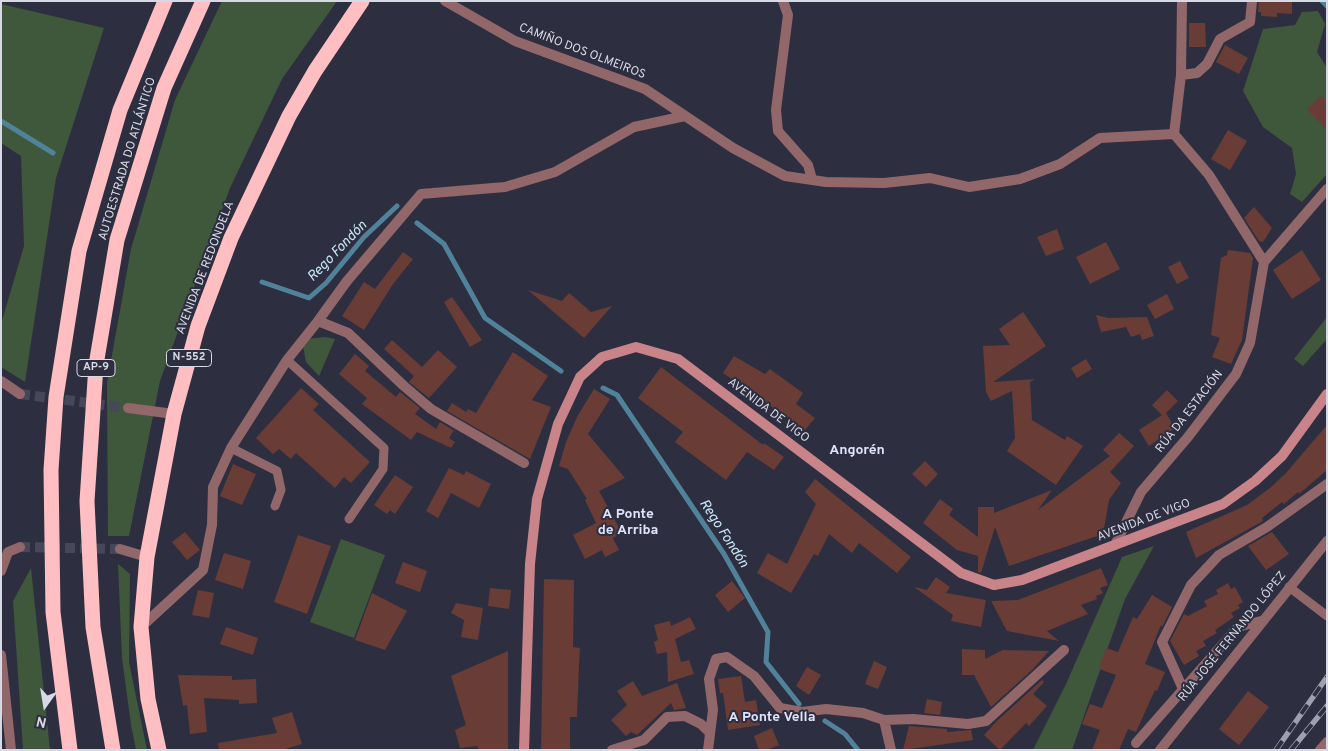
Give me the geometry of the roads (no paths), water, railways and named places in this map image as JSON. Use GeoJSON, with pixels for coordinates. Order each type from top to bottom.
{"type":"FeatureCollection","features":[{"type":"Feature","properties":{"kind":"highway","name":"AUTOESTRADA DO ATLÁNTICO"},"geometry":{"type":"LineString","coordinates":[[70,750],[53,612],[51,470],[56,397],[79,251],[120,110],[165,1]]}},
{"type":"Feature","properties":{"kind":"highway","name":"AUTOESTRADA DO ATLÁNTICO"},"geometry":{"type":"LineString","coordinates":[[113,750],[93,626],[88,511],[96,365],[117,240],[164,88],[203,1]]}},
{"type":"Feature","properties":{"kind":"highway","name":"AVENIDA DE REDONDELA"},"geometry":{"type":"LineString","coordinates":[[160,750],[148,699],[141,627],[146,557],[174,414],[198,326],[231,238],[294,108],[315,71],[362,1]]}},
{"type":"Feature","properties":{"kind":"main road","name":"AVENIDA DE VIGO"},"geometry":{"type":"LineString","coordinates":[[524,750],[530,564],[537,499],[558,424],[580,377],[602,357],[636,347],[678,359],[961,573],[994,585],[1022,580],[1209,509],[1233,498],[1282,456],[1327,395]]}},
{"type":"Feature","properties":{"kind":"street","name":"CAMIÑO DOS OLMEIROS"},"geometry":{"type":"LineString","coordinates":[[445,1],[515,41],[645,89],[733,148],[785,176],[812,179]]}},
{"type":"Feature","properties":{"kind":"street"},"geometry":{"type":"LineString","coordinates":[[783,1],[788,15],[776,110],[778,131],[808,165],[812,179],[884,183],[930,178],[969,187],[1020,179],[1069,160],[1100,138],[1174,134]]}},
{"type":"Feature","properties":{"kind":"street"},"geometry":{"type":"LineString","coordinates":[[1182,1],[1181,75],[1174,134],[1209,175],[1264,262],[1327,189]]}},
{"type":"Feature","properties":{"kind":"street"},"geometry":{"type":"LineString","coordinates":[[1181,75],[1196,73],[1207,64],[1220,39],[1250,22],[1252,1]]}},
{"type":"Feature","properties":{"kind":"street"},"geometry":{"type":"LineString","coordinates":[[141,627],[203,570],[212,525],[213,487],[231,448],[287,360],[347,281],[421,194],[505,187],[555,172],[634,128],[685,116]]}},
{"type":"Feature","properties":{"kind":"street","name":"RÚA DA ESTACIÓN"},"geometry":{"type":"LineString","coordinates":[[1116,545],[1142,492],[1188,437],[1236,374],[1250,343],[1264,262]]}},
{"type":"Feature","properties":{"kind":"street"},"geometry":{"type":"LineString","coordinates":[[318,321],[348,333],[431,410],[524,463]]}},
{"type":"Feature","properties":{"kind":"street"},"geometry":{"type":"LineString","coordinates":[[1,381],[20,394]]}},
{"type":"Feature","properties":{"kind":"street"},"geometry":{"type":"LineString","coordinates":[[128,408],[174,414]]}},
{"type":"Feature","properties":{"kind":"street"},"geometry":{"type":"LineString","coordinates":[[1183,689],[1162,642],[1191,585],[1219,555],[1267,527],[1327,484]]}},
{"type":"Feature","properties":{"kind":"street","name":"RÚA JOSÉ FERNANDO LÓPEZ"},"geometry":{"type":"LineString","coordinates":[[1160,750],[1261,621],[1327,541]]}},
{"type":"Feature","properties":{"kind":"street"},"geometry":{"type":"LineString","coordinates":[[1,571],[8,552],[20,547]]}},
{"type":"Feature","properties":{"kind":"street"},"geometry":{"type":"LineString","coordinates":[[120,549],[146,557]]}},
{"type":"Feature","properties":{"kind":"street"},"geometry":{"type":"LineString","coordinates":[[1136,743],[1238,627],[1261,621]]}},
{"type":"Feature","properties":{"kind":"street"},"geometry":{"type":"LineString","coordinates":[[708,750],[713,710],[709,679],[716,659],[727,656],[754,676],[780,708],[802,712],[826,709],[863,713],[884,720],[913,719],[968,724],[986,721],[1064,650]]}},
{"type":"Feature","properties":{"kind":"street"},"geometry":{"type":"LineString","coordinates":[[1,655],[2,689],[11,750]]}},
{"type":"Feature","properties":{"kind":"street"},"geometry":{"type":"LineString","coordinates":[[612,750],[644,740],[667,717],[685,716],[701,724],[709,732]]}},
{"type":"Feature","properties":{"kind":"street"},"geometry":{"type":"LineString","coordinates":[[884,720],[891,750]]}},
{"type":"Feature","properties":{"kind":"street"},"geometry":{"type":"LineString","coordinates":[[1320,750],[1327,742]]}},
{"type":"Feature","properties":{"kind":"lane"},"geometry":{"type":"LineString","coordinates":[[287,360],[384,448],[383,470],[349,519]]}},
{"type":"Feature","properties":{"kind":"lane"},"geometry":{"type":"LineString","coordinates":[[231,448],[277,471],[281,490],[274,506]]}},
{"type":"Feature","properties":{"kind":"lane"},"geometry":{"type":"LineString","coordinates":[[1289,587],[1327,616]]}},
{"type":"Feature","properties":{"kind":"waterway"},"geometry":{"type":"LineString","coordinates":[[1322,1],[1327,6]]}},
{"type":"Feature","properties":{"kind":"waterway","name":"Rego Fondón"},"geometry":{"type":"LineString","coordinates":[[1,121],[53,153]]}},
{"type":"Feature","properties":{"kind":"waterway","name":"Rego Fondón"},"geometry":{"type":"LineString","coordinates":[[262,282],[309,298],[326,283],[364,237],[397,206]]}},
{"type":"Feature","properties":{"kind":"waterway","name":"Rego Fondón"},"geometry":{"type":"LineString","coordinates":[[417,223],[444,244],[485,318],[561,371]]}},
{"type":"Feature","properties":{"kind":"waterway","name":"Rego Fondón"},"geometry":{"type":"LineString","coordinates":[[603,388],[617,395],[724,554],[768,632],[766,662],[799,704]]}},
{"type":"Feature","properties":{"kind":"waterway","name":"Rego Fondón"},"geometry":{"type":"LineString","coordinates":[[825,721],[845,734],[858,750]]}},
{"type":"Feature","properties":{"kind":"tunnel"},"geometry":{"type":"LineString","coordinates":[[20,394],[128,408]]}},
{"type":"Feature","properties":{"kind":"tunnel"},"geometry":{"type":"LineString","coordinates":[[20,547],[120,549]]}},
{"type":"Feature","properties":{"kind":"railway"},"geometry":{"type":"LineString","coordinates":[[1276,750],[1327,677]]}},
{"type":"Feature","properties":{"kind":"railway"},"geometry":{"type":"LineString","coordinates":[[1291,750],[1327,706]]}},
{"type":"Feature","properties":{"kind":"district","name":"Angorén"},"geometry":{"type":"Point","coordinates":[857,451]}},
{"type":"Feature","properties":{"kind":"district","name":"A Ponte de Arriba"},"geometry":{"type":"Point","coordinates":[628,524]}},
{"type":"Feature","properties":{"kind":"district","name":"A Ponte Vella"},"geometry":{"type":"Point","coordinates":[772,718]}}]}
